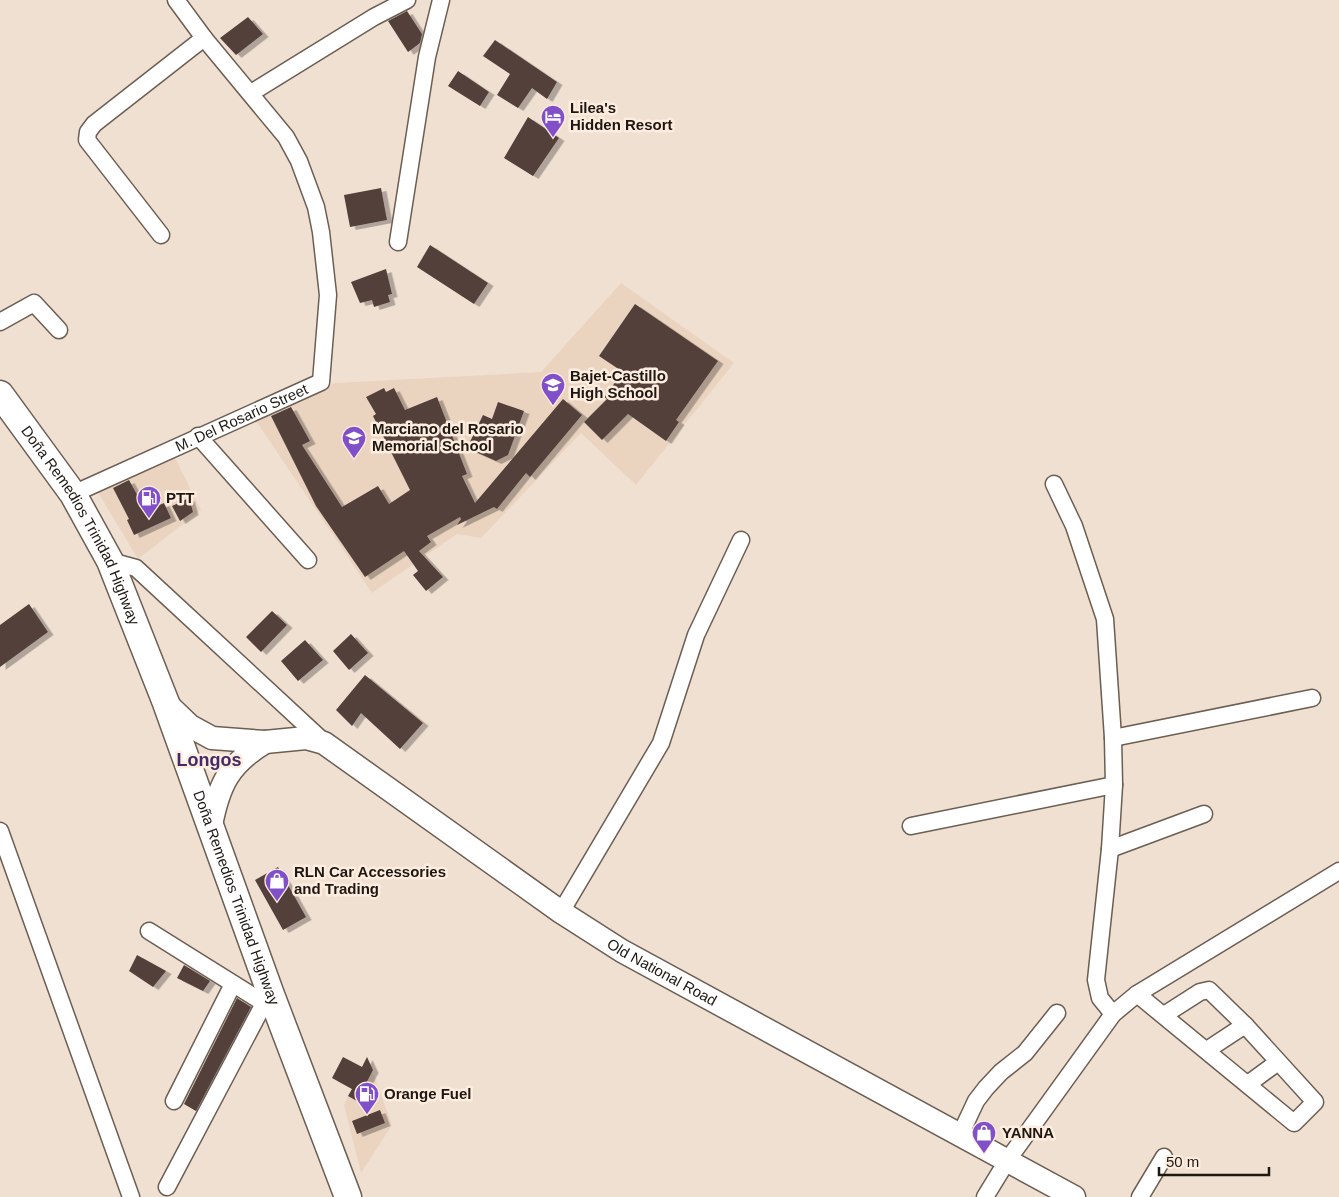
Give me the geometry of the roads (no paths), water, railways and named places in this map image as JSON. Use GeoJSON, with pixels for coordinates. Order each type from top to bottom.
{"type":"FeatureCollection","features":[{"type":"Feature","properties":{"kind":"main road","name":"Doña Remedios Trinidad Highway"},"geometry":{"type":"LineString","coordinates":[[0,394],[73,494],[110,561],[166,702],[211,825],[267,997],[348,1197]]}},
{"type":"Feature","properties":{"kind":"main road","name":"Old National Road"},"geometry":{"type":"LineString","coordinates":[[166,702],[190,726],[212,738],[265,742],[299,738],[324,743],[561,912],[622,951],[1074,1197]]}},
{"type":"Feature","properties":{"kind":"main road","name":"Old National Road"},"geometry":{"type":"LineString","coordinates":[[211,825],[222,783],[237,762],[265,742]]}},
{"type":"Feature","properties":{"kind":"street","name":"M. Del Rosario Street"},"geometry":{"type":"LineString","coordinates":[[73,494],[198,436],[322,382],[328,295],[321,232],[316,207],[299,160],[286,137],[204,38],[176,0]]}},
{"type":"Feature","properties":{"kind":"street"},"geometry":{"type":"LineString","coordinates":[[251,93],[374,17],[407,0]]}},
{"type":"Feature","properties":{"kind":"street"},"geometry":{"type":"LineString","coordinates":[[398,242],[427,57],[441,0]]}},
{"type":"Feature","properties":{"kind":"street"},"geometry":{"type":"LineString","coordinates":[[161,235],[87,140],[88,132],[94,124],[204,38]]}},
{"type":"Feature","properties":{"kind":"street"},"geometry":{"type":"LineString","coordinates":[[0,322],[34,303],[59,330]]}},
{"type":"Feature","properties":{"kind":"street"},"geometry":{"type":"LineString","coordinates":[[198,436],[308,560]]}},
{"type":"Feature","properties":{"kind":"street"},"geometry":{"type":"LineString","coordinates":[[1054,484],[1074,526],[1106,619],[1114,785],[1110,849],[1096,980],[1100,998],[1113,1014]]}},
{"type":"Feature","properties":{"kind":"street"},"geometry":{"type":"LineString","coordinates":[[561,912],[661,743],[696,635],[741,540]]}},
{"type":"Feature","properties":{"kind":"street"},"geometry":{"type":"LineString","coordinates":[[110,561],[136,568],[324,743]]}},
{"type":"Feature","properties":{"kind":"street"},"geometry":{"type":"LineString","coordinates":[[1113,738],[1312,698]]}},
{"type":"Feature","properties":{"kind":"street"},"geometry":{"type":"LineString","coordinates":[[911,826],[1114,785]]}},
{"type":"Feature","properties":{"kind":"street"},"geometry":{"type":"LineString","coordinates":[[1110,849],[1204,814]]}},
{"type":"Feature","properties":{"kind":"street"},"geometry":{"type":"LineString","coordinates":[[0,831],[131,1197]]}},
{"type":"Feature","properties":{"kind":"street"},"geometry":{"type":"LineString","coordinates":[[985,1197],[1007,1161],[1113,1014],[1138,994],[1339,870]]}},
{"type":"Feature","properties":{"kind":"street"},"geometry":{"type":"LineString","coordinates":[[149,931],[233,984],[267,997],[167,1187]]}},
{"type":"Feature","properties":{"kind":"street"},"geometry":{"type":"LineString","coordinates":[[174,1102],[233,984]]}},
{"type":"Feature","properties":{"kind":"street"},"geometry":{"type":"LineString","coordinates":[[1138,994],[1294,1123],[1315,1102],[1245,1025],[1209,990],[1200,992],[1164,1015]]}},
{"type":"Feature","properties":{"kind":"street"},"geometry":{"type":"LineString","coordinates":[[960,1135],[976,1100],[1001,1072],[1025,1053],[1057,1013]]}},
{"type":"Feature","properties":{"kind":"street"},"geometry":{"type":"LineString","coordinates":[[1207,1050],[1245,1025]]}},
{"type":"Feature","properties":{"kind":"street"},"geometry":{"type":"LineString","coordinates":[[1248,1084],[1278,1062]]}},
{"type":"Feature","properties":{"kind":"street"},"geometry":{"type":"LineString","coordinates":[[1140,1197],[1164,1157]]}},
{"type":"Feature","properties":{"kind":"place","name":"Lilea's Hidden Resort"},"geometry":{"type":"Point","coordinates":[553,138]}},
{"type":"Feature","properties":{"kind":"place","name":"Bajet-Castillo High School"},"geometry":{"type":"Point","coordinates":[553,406]}},
{"type":"Feature","properties":{"kind":"place","name":"Marciano del Rosario Memorial School"},"geometry":{"type":"Point","coordinates":[354,459]}},
{"type":"Feature","properties":{"kind":"place","name":"PTT"},"geometry":{"type":"Point","coordinates":[149,519]}},
{"type":"Feature","properties":{"kind":"place","name":"RLN Car Accessories and Trading"},"geometry":{"type":"Point","coordinates":[277,902]}},
{"type":"Feature","properties":{"kind":"place","name":"Orange Fuel"},"geometry":{"type":"Point","coordinates":[367,1115]}},
{"type":"Feature","properties":{"kind":"place","name":"YANNA"},"geometry":{"type":"Point","coordinates":[984,1154]}},
{"type":"Feature","properties":{"kind":"district","name":"Longos"},"geometry":{"type":"Point","coordinates":[209,760]}}]}
